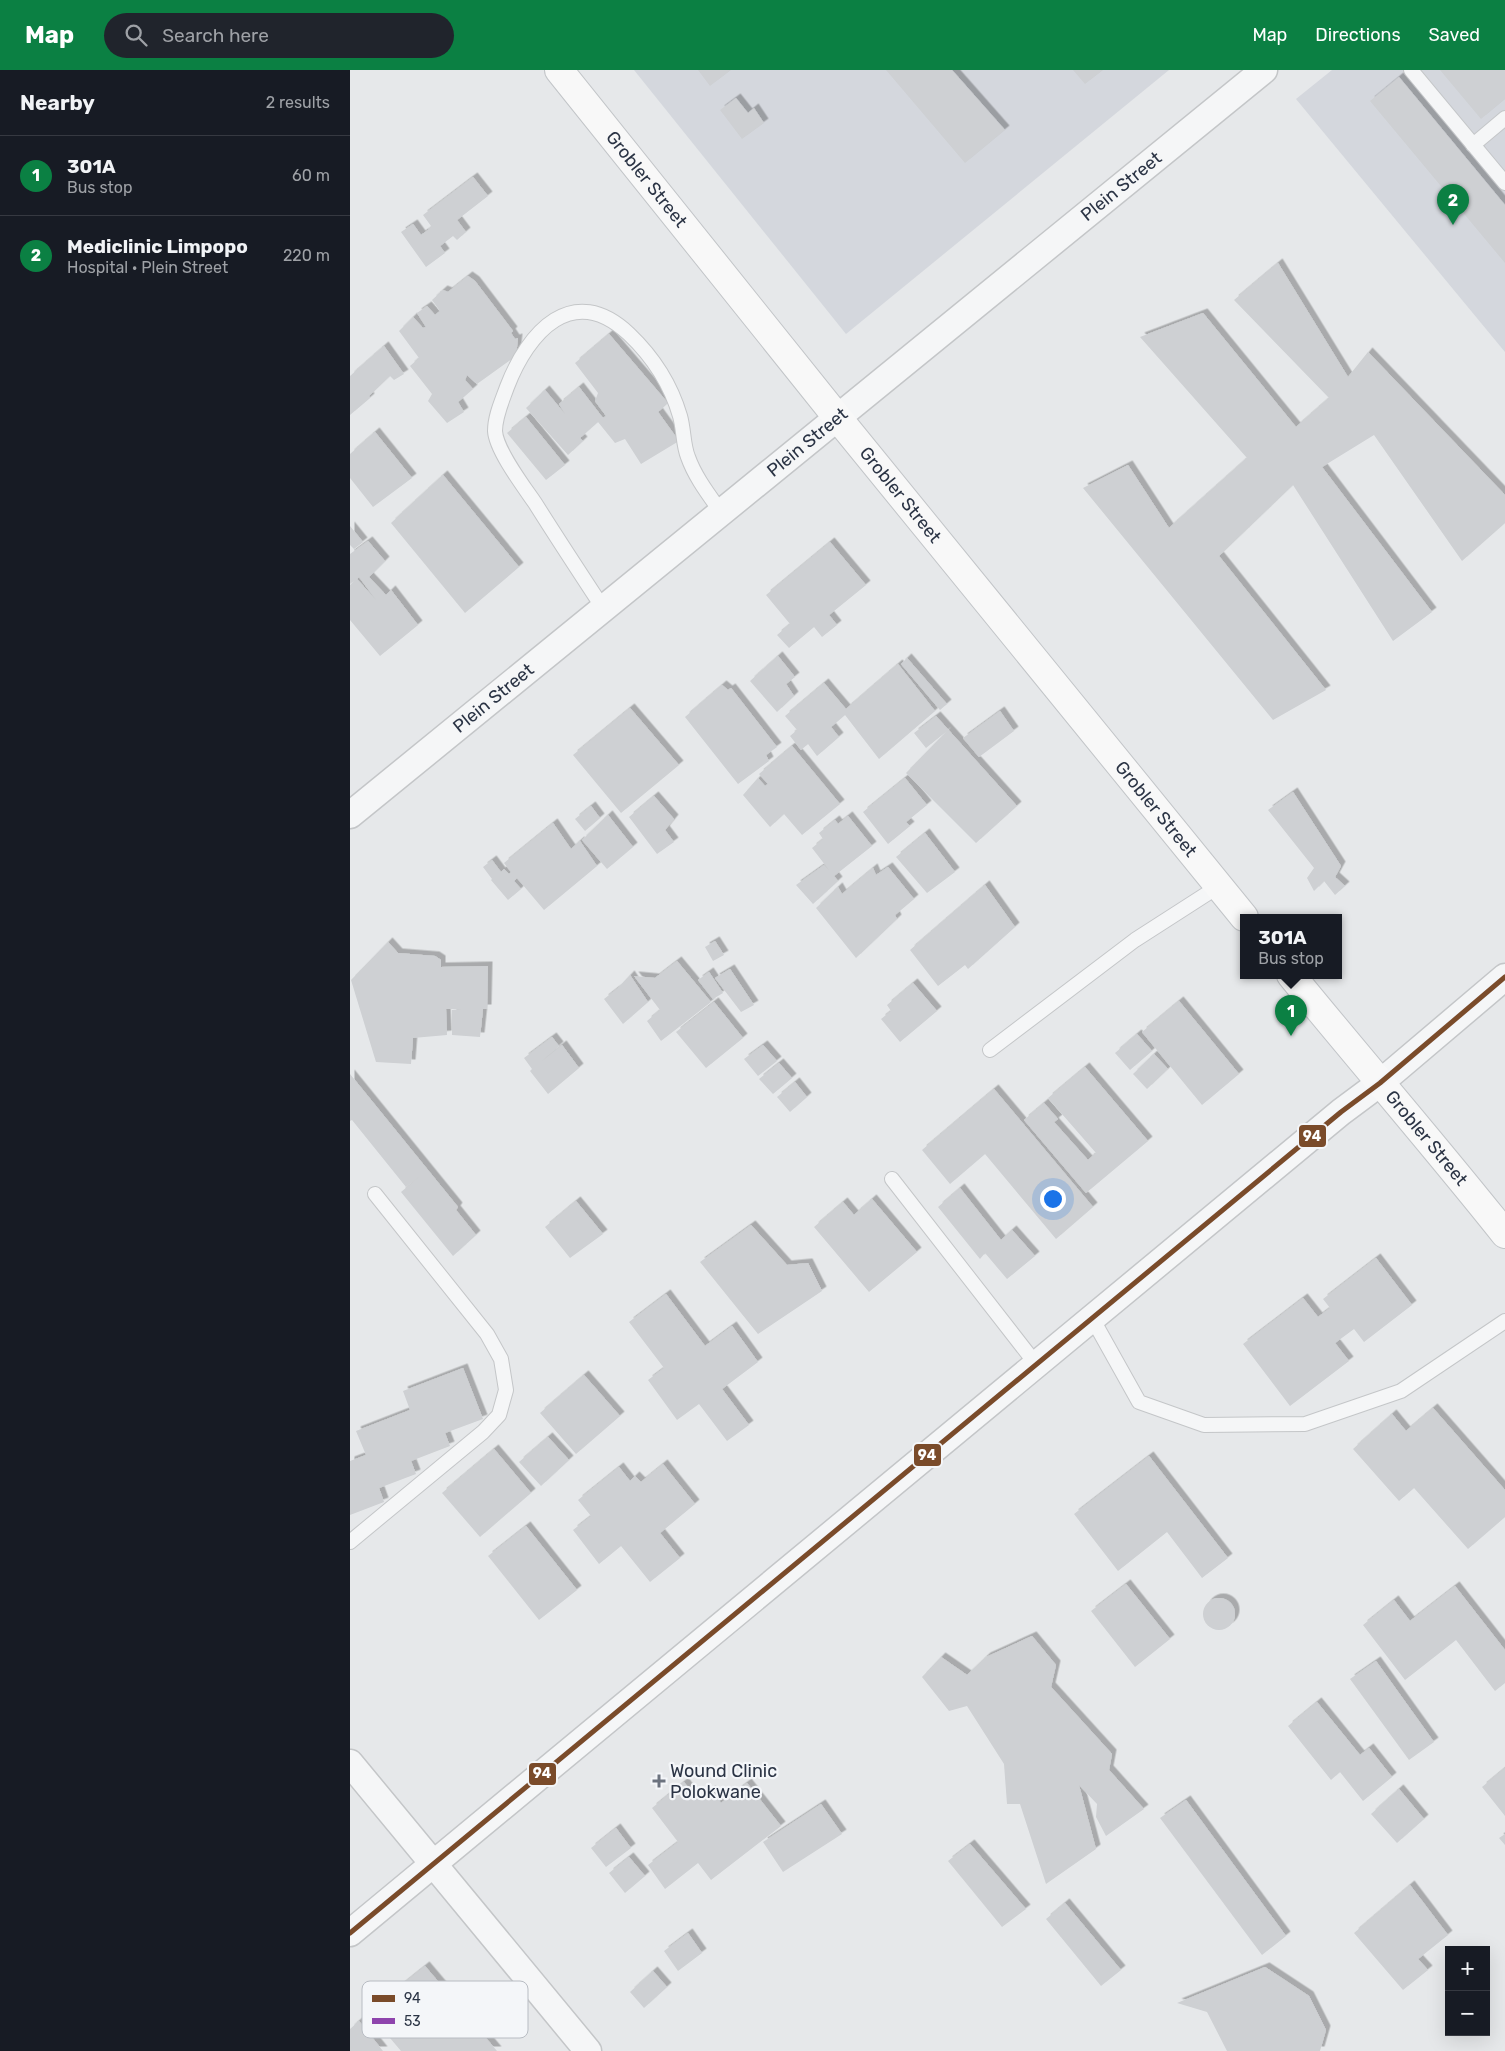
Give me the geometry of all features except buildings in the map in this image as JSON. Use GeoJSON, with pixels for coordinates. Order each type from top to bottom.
{"type":"FeatureCollection","features":[{"type":"Feature","properties":{"kind":"main road","name":"Grobler Street"},"geometry":{"type":"LineString","coordinates":[[559,70],[837,417],[1242,914]]}},
{"type":"Feature","properties":{"kind":"main road","name":"Grobler Street"},"geometry":{"type":"LineString","coordinates":[[1294,979],[1505,1232]]}},
{"type":"Feature","properties":{"kind":"street","name":"Plein Street"},"geometry":{"type":"LineString","coordinates":[[350,815],[1264,70]]}},
{"type":"Feature","properties":{"kind":"street"},"geometry":{"type":"LineString","coordinates":[[350,1933],[1341,1112],[1380,1083],[1505,977]]}},
{"type":"Feature","properties":{"kind":"street"},"geometry":{"type":"LineString","coordinates":[[350,1763],[588,2051]]}},
{"type":"Feature","properties":{"kind":"lane"},"geometry":{"type":"LineString","coordinates":[[1411,70],[1505,183]]}},
{"type":"Feature","properties":{"kind":"lane"},"geometry":{"type":"LineString","coordinates":[[1473,145],[1505,118]]}},
{"type":"Feature","properties":{"kind":"lane"},"geometry":{"type":"LineString","coordinates":[[603,608],[508,462],[495,431],[498,410],[513,373],[536,334],[556,318],[571,312],[590,312],[609,318],[629,334],[653,361],[669,388],[680,415],[687,456],[695,473],[721,512]]}},
{"type":"Feature","properties":{"kind":"lane"},"geometry":{"type":"LineString","coordinates":[[990,1050],[1135,940],[1219,886]]}},
{"type":"Feature","properties":{"kind":"lane"},"geometry":{"type":"LineString","coordinates":[[892,1178],[1036,1364]]}},
{"type":"Feature","properties":{"kind":"lane"},"geometry":{"type":"LineString","coordinates":[[350,1542],[483,1432],[499,1416],[506,1390],[501,1360],[487,1334],[375,1194]]}},
{"type":"Feature","properties":{"kind":"lane"},"geometry":{"type":"LineString","coordinates":[[1092,1318],[1139,1402],[1204,1425],[1305,1424],[1314,1421],[1401,1390],[1505,1321]]}},
{"type":"Feature","properties":{"kind":"shaded area"},"geometry":{"type":"Polygon","coordinates":[[[634,70],[1169,70],[846,334],[634,70]]]}},
{"type":"Feature","properties":{"kind":"shaded area"},"geometry":{"type":"Polygon","coordinates":[[[1332,70],[1505,70],[1505,352],[1296,99],[1332,70]]]}},
{"type":"Feature","properties":{"kind":"transit line","name":"94"},"geometry":{"type":"LineString","coordinates":[[350,1933],[1341,1112],[1380,1083],[1505,977]]}},
{"type":"Feature","properties":{"kind":"place","name":"Mediclinic Limpopo"},"geometry":{"type":"Point","coordinates":[1453,225]}},
{"type":"Feature","properties":{"kind":"place","name":"301A"},"geometry":{"type":"Point","coordinates":[1291,1036]}},
{"type":"Feature","properties":{"kind":"place","name":"Wound Clinic Polokwane"},"geometry":{"type":"Point","coordinates":[659,1781]}}]}
